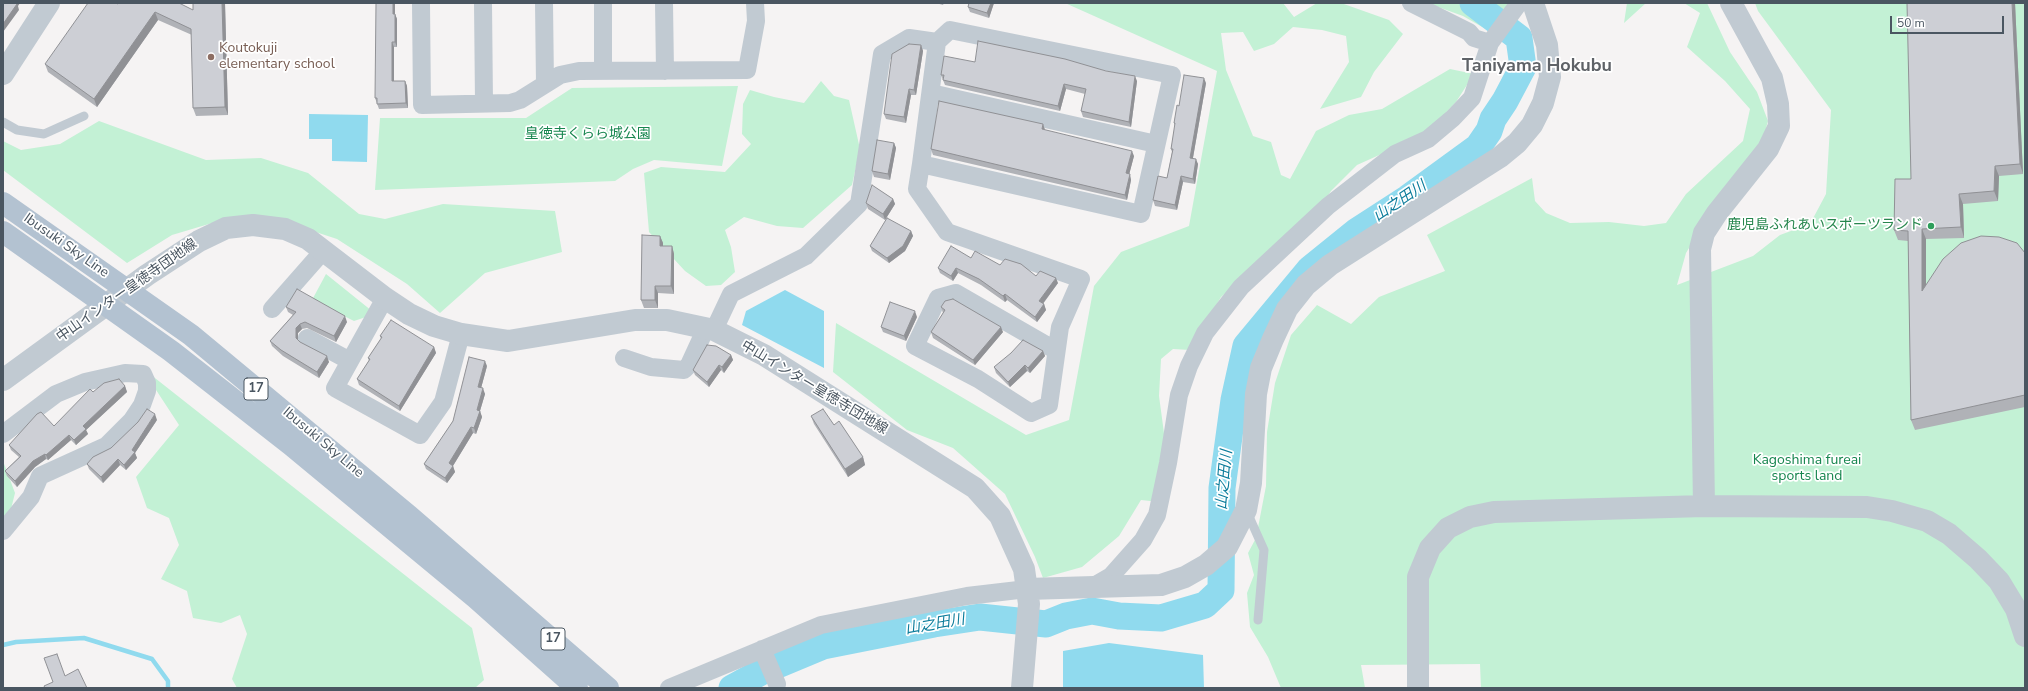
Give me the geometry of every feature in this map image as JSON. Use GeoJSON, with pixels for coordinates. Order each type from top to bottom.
{"type":"FeatureCollection","features":[{"type":"Feature","properties":{"kind":"main road","name":"Ibusuki Sky Line"},"geometry":{"type":"LineString","coordinates":[[3,203],[191,335],[307,430],[497,591],[608,688]]}},
{"type":"Feature","properties":{"kind":"main road","name":"Ibusuki Sky Line"},"geometry":{"type":"LineString","coordinates":[[3,232],[171,351],[290,444],[476,598],[577,688]]}},
{"type":"Feature","properties":{"kind":"street"},"geometry":{"type":"LineString","coordinates":[[3,74],[49,3]]}},
{"type":"Feature","properties":{"kind":"street"},"geometry":{"type":"LineString","coordinates":[[421,3],[422,105],[520,100],[560,75],[568,73],[603,71],[747,70],[756,22],[755,3]]}},
{"type":"Feature","properties":{"kind":"street"},"geometry":{"type":"LineString","coordinates":[[483,3],[484,103]]}},
{"type":"Feature","properties":{"kind":"street"},"geometry":{"type":"LineString","coordinates":[[544,3],[545,84]]}},
{"type":"Feature","properties":{"kind":"street"},"geometry":{"type":"LineString","coordinates":[[602,3],[603,71]]}},
{"type":"Feature","properties":{"kind":"street"},"geometry":{"type":"LineString","coordinates":[[664,3],[665,71]]}},
{"type":"Feature","properties":{"kind":"street"},"geometry":{"type":"LineString","coordinates":[[1411,3],[1469,32],[1474,38],[1493,38]]}},
{"type":"Feature","properties":{"kind":"street"},"geometry":{"type":"LineString","coordinates":[[1704,506],[1700,249],[1704,233],[1717,212],[1768,149],[1779,126],[1778,104],[1772,78],[1732,3]]}},
{"type":"Feature","properties":{"kind":"street"},"geometry":{"type":"LineString","coordinates":[[669,688],[821,625],[967,596],[1028,596],[1092,587],[1161,585],[1185,577],[1206,566],[1227,547],[1244,516],[1251,483],[1256,394],[1261,368],[1287,309],[1306,285],[1330,265],[1500,157],[1517,143],[1532,125],[1543,103],[1550,77],[1547,45],[1523,4],[1493,38],[1472,98],[1453,118],[1428,139],[1395,154],[1328,206],[1241,287],[1205,333],[1189,366],[1179,395],[1168,462],[1157,515],[1143,540],[1111,576],[1092,587]]}},
{"type":"Feature","properties":{"kind":"street"},"geometry":{"type":"LineString","coordinates":[[921,164],[1141,214],[1172,75],[950,30],[937,42],[917,189],[947,232],[1082,279],[1060,327],[1055,350],[1049,405],[1031,413],[978,379],[915,346],[938,298],[956,293],[1055,350]]}},
{"type":"Feature","properties":{"kind":"street"},"geometry":{"type":"LineString","coordinates":[[624,358],[651,367],[684,370],[689,365],[731,294],[806,256],[858,204],[882,54],[909,38],[937,42]]}},
{"type":"Feature","properties":{"kind":"street"},"geometry":{"type":"LineString","coordinates":[[931,93],[1156,144]]}},
{"type":"Feature","properties":{"kind":"street","name":"中山インター皇徳寺団地線"},"geometry":{"type":"LineString","coordinates":[[3,380],[82,321],[198,241],[226,228],[253,225],[285,229],[308,239],[385,298],[409,314],[434,326],[461,334],[508,341],[634,320],[667,320],[710,329],[764,355],[974,488],[1000,516],[1024,569],[1028,596],[1028,631],[1022,688]]}},
{"type":"Feature","properties":{"kind":"street"},"geometry":{"type":"LineString","coordinates":[[272,309],[324,250]]}},
{"type":"Feature","properties":{"kind":"street"},"geometry":{"type":"LineString","coordinates":[[385,298],[335,388],[420,435],[443,402],[461,334]]}},
{"type":"Feature","properties":{"kind":"street"},"geometry":{"type":"LineString","coordinates":[[307,338],[350,361]]}},
{"type":"Feature","properties":{"kind":"street"},"geometry":{"type":"LineString","coordinates":[[3,434],[56,394],[85,382],[131,373],[142,374],[147,383],[147,391],[142,405],[132,420],[106,446],[40,476],[31,497],[3,530]]}},
{"type":"Feature","properties":{"kind":"street"},"geometry":{"type":"LineString","coordinates":[[1418,688],[1418,577],[1430,548],[1448,528],[1470,517],[1494,512],[1704,506],[1867,507],[1892,511],[1927,521],[1949,534],[1978,559],[1999,581],[2016,610],[2025,636]]}},
{"type":"Feature","properties":{"kind":"street"},"geometry":{"type":"LineString","coordinates":[[762,649],[777,684]]}},
{"type":"Feature","properties":{"kind":"lane"},"geometry":{"type":"LineString","coordinates":[[3,122],[17,130],[44,134],[84,116]]}},
{"type":"Feature","properties":{"kind":"lane"},"geometry":{"type":"LineString","coordinates":[[1244,516],[1264,550],[1258,620]]}},
{"type":"Feature","properties":{"kind":"green space"},"geometry":{"type":"Polygon","coordinates":[[[1065,3],[1283,3],[1294,17],[1317,3],[1341,3],[1389,20],[1403,34],[1374,72],[1361,97],[1320,109],[1349,62],[1346,36],[1322,30],[1293,27],[1274,44],[1254,51],[1243,32],[1221,33],[1226,70],[1253,136],[1271,142],[1281,175],[1290,179],[1316,131],[1349,115],[1382,109],[1450,69],[1474,74],[1456,102],[1426,134],[1357,165],[1331,191],[1313,218],[1221,297],[1190,350],[1173,349],[1161,359],[1159,396],[1166,448],[1160,502],[1141,500],[1119,536],[1082,567],[1043,578],[1035,557],[1005,494],[953,448],[907,430],[833,372],[836,323],[1026,435],[1069,420],[1094,286],[1121,252],[1189,226],[1217,71],[1065,3]]]}},
{"type":"Feature","properties":{"kind":"green space"},"geometry":{"type":"Polygon","coordinates":[[[1427,3],[1508,3],[1491,32],[1463,16],[1427,3]]]}},
{"type":"Feature","properties":{"kind":"green space"},"geometry":{"type":"Polygon","coordinates":[[[1627,3],[1646,3],[1624,23],[1627,3]]]}},
{"type":"Feature","properties":{"kind":"green space","name":"Kagoshima fureai sports land"},"geometry":{"type":"Polygon","coordinates":[[[1684,3],[1707,3],[1730,52],[1757,92],[1768,121],[1760,151],[1707,218],[1686,253],[1677,285],[1753,256],[1780,235],[1810,224],[1826,194],[1831,110],[1758,11],[1755,3],[2025,3],[2025,688],[1481,688],[1480,664],[1361,665],[1365,688],[1281,688],[1268,657],[1250,627],[1247,593],[1254,575],[1248,553],[1256,538],[1266,486],[1267,432],[1275,383],[1291,335],[1317,305],[1351,324],[1379,297],[1445,271],[1427,235],[1532,178],[1535,201],[1546,213],[1570,223],[1609,222],[1644,226],[1666,223],[1686,194],[1743,141],[1750,109],[1725,81],[1687,47],[1700,13],[1684,3]]]}},
{"type":"Feature","properties":{"kind":"green space"},"geometry":{"type":"Polygon","coordinates":[[[821,81],[834,96],[849,100],[860,149],[852,185],[803,228],[777,226],[744,217],[725,230],[731,247],[735,272],[721,285],[706,286],[685,271],[649,232],[644,173],[661,167],[725,172],[751,144],[742,134],[743,104],[750,90],[804,103],[821,81]]]}},
{"type":"Feature","properties":{"kind":"green space","name":"皇徳寺くらら城公園"},"geometry":{"type":"Polygon","coordinates":[[[738,86],[722,166],[654,160],[633,169],[615,181],[375,190],[380,118],[526,118],[572,88],[738,86]]]}},
{"type":"Feature","properties":{"kind":"green space"},"geometry":{"type":"Polygon","coordinates":[[[99,121],[206,160],[261,158],[308,173],[359,214],[385,219],[443,204],[555,211],[562,252],[485,273],[440,313],[407,284],[337,239],[273,218],[229,218],[172,235],[127,263],[3,170],[3,141],[21,150],[60,144],[99,121]]]}},
{"type":"Feature","properties":{"kind":"green space"},"geometry":{"type":"Polygon","coordinates":[[[326,274],[372,311],[369,316],[354,321],[312,300],[326,274]]]}},
{"type":"Feature","properties":{"kind":"green space"},"geometry":{"type":"Polygon","coordinates":[[[141,367],[472,628],[484,680],[475,688],[237,688],[232,679],[247,634],[240,615],[221,623],[193,618],[187,591],[161,579],[179,545],[169,518],[147,508],[136,477],[179,425],[141,367]]]}},
{"type":"Feature","properties":{"kind":"green space"},"geometry":{"type":"Polygon","coordinates":[[[3,461],[15,493],[10,513],[3,521],[3,461]]]}},
{"type":"Feature","properties":{"kind":"water"},"geometry":{"type":"Polygon","coordinates":[[[309,114],[368,115],[367,162],[332,161],[332,139],[309,139],[309,114]]]}},
{"type":"Feature","properties":{"kind":"water"},"geometry":{"type":"Polygon","coordinates":[[[785,290],[824,311],[824,368],[742,325],[746,311],[785,290]]]}},
{"type":"Feature","properties":{"kind":"water"},"geometry":{"type":"Polygon","coordinates":[[[1109,643],[1203,655],[1204,688],[1063,688],[1063,651],[1109,643]]]}},
{"type":"Feature","properties":{"kind":"building"},"geometry":{"type":"Polygon","coordinates":[[[3,3],[17,4],[3,24],[3,3]]]}},
{"type":"Feature","properties":{"kind":"building"},"geometry":{"type":"Polygon","coordinates":[[[88,3],[179,3],[193,10],[193,3],[222,3],[225,107],[193,108],[191,29],[155,12],[94,99],[45,64],[88,3]]]}},
{"type":"Feature","properties":{"kind":"building"},"geometry":{"type":"Polygon","coordinates":[[[376,3],[393,3],[393,14],[395,14],[395,42],[392,42],[392,81],[405,81],[406,103],[377,104],[377,98],[375,98],[376,3]]]}},
{"type":"Feature","properties":{"kind":"building"},"geometry":{"type":"Polygon","coordinates":[[[969,3],[991,3],[987,13],[968,7],[969,3]]]}},
{"type":"Feature","properties":{"kind":"building","name":"鹿児島ふれあいスポーツランド"},"geometry":{"type":"Polygon","coordinates":[[[1907,3],[2012,3],[2020,164],[1995,166],[1994,191],[1959,194],[1961,227],[1922,229],[1922,291],[1943,259],[1961,243],[1981,236],[1999,237],[2017,243],[2025,253],[2025,395],[1911,420],[1908,231],[1894,230],[1895,179],[1911,179],[1907,3]]]}},
{"type":"Feature","properties":{"kind":"building"},"geometry":{"type":"Polygon","coordinates":[[[978,41],[1065,59],[1106,71],[1135,76],[1129,122],[1081,111],[1086,89],[1064,84],[1058,106],[943,80],[944,75],[941,75],[944,56],[975,62],[978,41]]]}},
{"type":"Feature","properties":{"kind":"building"},"geometry":{"type":"Polygon","coordinates":[[[909,44],[921,45],[914,90],[909,89],[904,117],[884,114],[892,54],[909,44]]]}},
{"type":"Feature","properties":{"kind":"building"},"geometry":{"type":"Polygon","coordinates":[[[1184,75],[1204,78],[1190,158],[1196,159],[1193,179],[1181,176],[1175,205],[1153,200],[1158,176],[1167,178],[1173,149],[1171,149],[1174,123],[1177,105],[1179,106],[1184,75]]]}},
{"type":"Feature","properties":{"kind":"building"},"geometry":{"type":"Polygon","coordinates":[[[939,101],[1043,124],[1042,129],[1132,151],[1126,173],[1130,174],[1125,195],[931,149],[939,101]]]}},
{"type":"Feature","properties":{"kind":"building"},"geometry":{"type":"Polygon","coordinates":[[[877,140],[894,143],[888,174],[872,171],[877,140]]]}},
{"type":"Feature","properties":{"kind":"building"},"geometry":{"type":"Polygon","coordinates":[[[872,185],[893,199],[883,214],[866,203],[872,185]]]}},
{"type":"Feature","properties":{"kind":"building"},"geometry":{"type":"Polygon","coordinates":[[[887,218],[911,231],[903,246],[887,258],[870,246],[887,218]]]}},
{"type":"Feature","properties":{"kind":"building"},"geometry":{"type":"Polygon","coordinates":[[[642,235],[660,236],[660,246],[672,246],[671,286],[655,286],[655,300],[641,300],[642,235]]]}},
{"type":"Feature","properties":{"kind":"building"},"geometry":{"type":"Polygon","coordinates":[[[951,246],[971,258],[975,251],[1000,265],[1005,259],[1021,264],[1036,276],[1040,271],[1056,278],[1039,301],[1044,304],[1035,317],[1005,294],[1003,296],[979,279],[956,268],[951,276],[938,268],[951,246]]]}},
{"type":"Feature","properties":{"kind":"building"},"geometry":{"type":"Polygon","coordinates":[[[297,289],[345,316],[334,336],[305,322],[296,328],[296,338],[300,342],[327,356],[317,372],[281,350],[270,341],[296,312],[286,307],[297,289]]]}},
{"type":"Feature","properties":{"kind":"building"},"geometry":{"type":"Polygon","coordinates":[[[953,299],[1001,327],[973,360],[931,332],[945,310],[941,307],[945,301],[953,299]]]}},
{"type":"Feature","properties":{"kind":"building"},"geometry":{"type":"Polygon","coordinates":[[[890,302],[915,311],[904,336],[881,327],[890,302]]]}},
{"type":"Feature","properties":{"kind":"building"},"geometry":{"type":"Polygon","coordinates":[[[391,320],[434,347],[399,406],[357,379],[370,359],[368,358],[382,337],[380,336],[391,320]]]}},
{"type":"Feature","properties":{"kind":"building"},"geometry":{"type":"Polygon","coordinates":[[[1023,340],[1043,351],[1028,368],[1025,365],[1008,382],[994,367],[1011,353],[1023,340]]]}},
{"type":"Feature","properties":{"kind":"building"},"geometry":{"type":"Polygon","coordinates":[[[707,345],[716,346],[731,355],[722,367],[719,365],[707,382],[693,370],[707,345]]]}},
{"type":"Feature","properties":{"kind":"building"},"geometry":{"type":"Polygon","coordinates":[[[469,357],[485,361],[478,387],[483,388],[477,410],[480,411],[474,428],[471,427],[449,463],[453,466],[445,478],[424,464],[453,421],[469,357]]]}},
{"type":"Feature","properties":{"kind":"building"},"geometry":{"type":"Polygon","coordinates":[[[119,379],[125,386],[83,426],[86,429],[74,440],[69,435],[46,455],[45,454],[33,461],[15,481],[5,471],[21,456],[9,445],[37,414],[41,412],[54,426],[90,389],[93,392],[104,383],[119,379]]]}},
{"type":"Feature","properties":{"kind":"building"},"geometry":{"type":"Polygon","coordinates":[[[147,409],[155,414],[132,450],[135,452],[124,465],[118,459],[101,477],[87,464],[93,457],[111,448],[138,422],[147,409]]]}},
{"type":"Feature","properties":{"kind":"building"},"geometry":{"type":"Polygon","coordinates":[[[823,409],[834,425],[839,421],[863,457],[845,469],[811,416],[823,409]]]}},
{"type":"Feature","properties":{"kind":"building"},"geometry":{"type":"Polygon","coordinates":[[[57,654],[65,676],[78,669],[87,688],[45,688],[44,686],[53,682],[44,658],[57,654]]]}},
{"type":"Feature","properties":{"kind":"waterway","name":"山之田川"},"geometry":{"type":"LineString","coordinates":[[732,688],[763,671],[823,646],[934,624],[980,617],[1046,624],[1066,616],[1092,611],[1119,616],[1161,618],[1205,605],[1221,590],[1222,488],[1234,400],[1246,346],[1310,269],[1357,231],[1408,198],[1478,147],[1489,131],[1493,119],[1505,101],[1523,67],[1519,38],[1473,3]]}},
{"type":"Feature","properties":{"kind":"waterway"},"geometry":{"type":"LineString","coordinates":[[3,645],[16,642],[84,638],[152,659],[168,681],[168,688]]}},
{"type":"Feature","properties":{"kind":"place","name":"Koutokuji elementary school"},"geometry":{"type":"Point","coordinates":[211,57]}},
{"type":"Feature","properties":{"kind":"place","name":"鹿児島ふれあいスポーツランド"},"geometry":{"type":"Point","coordinates":[1931,226]}},
{"type":"Feature","properties":{"kind":"district","name":"Taniyama Hokubu"},"geometry":{"type":"Point","coordinates":[1537,67]}}]}
